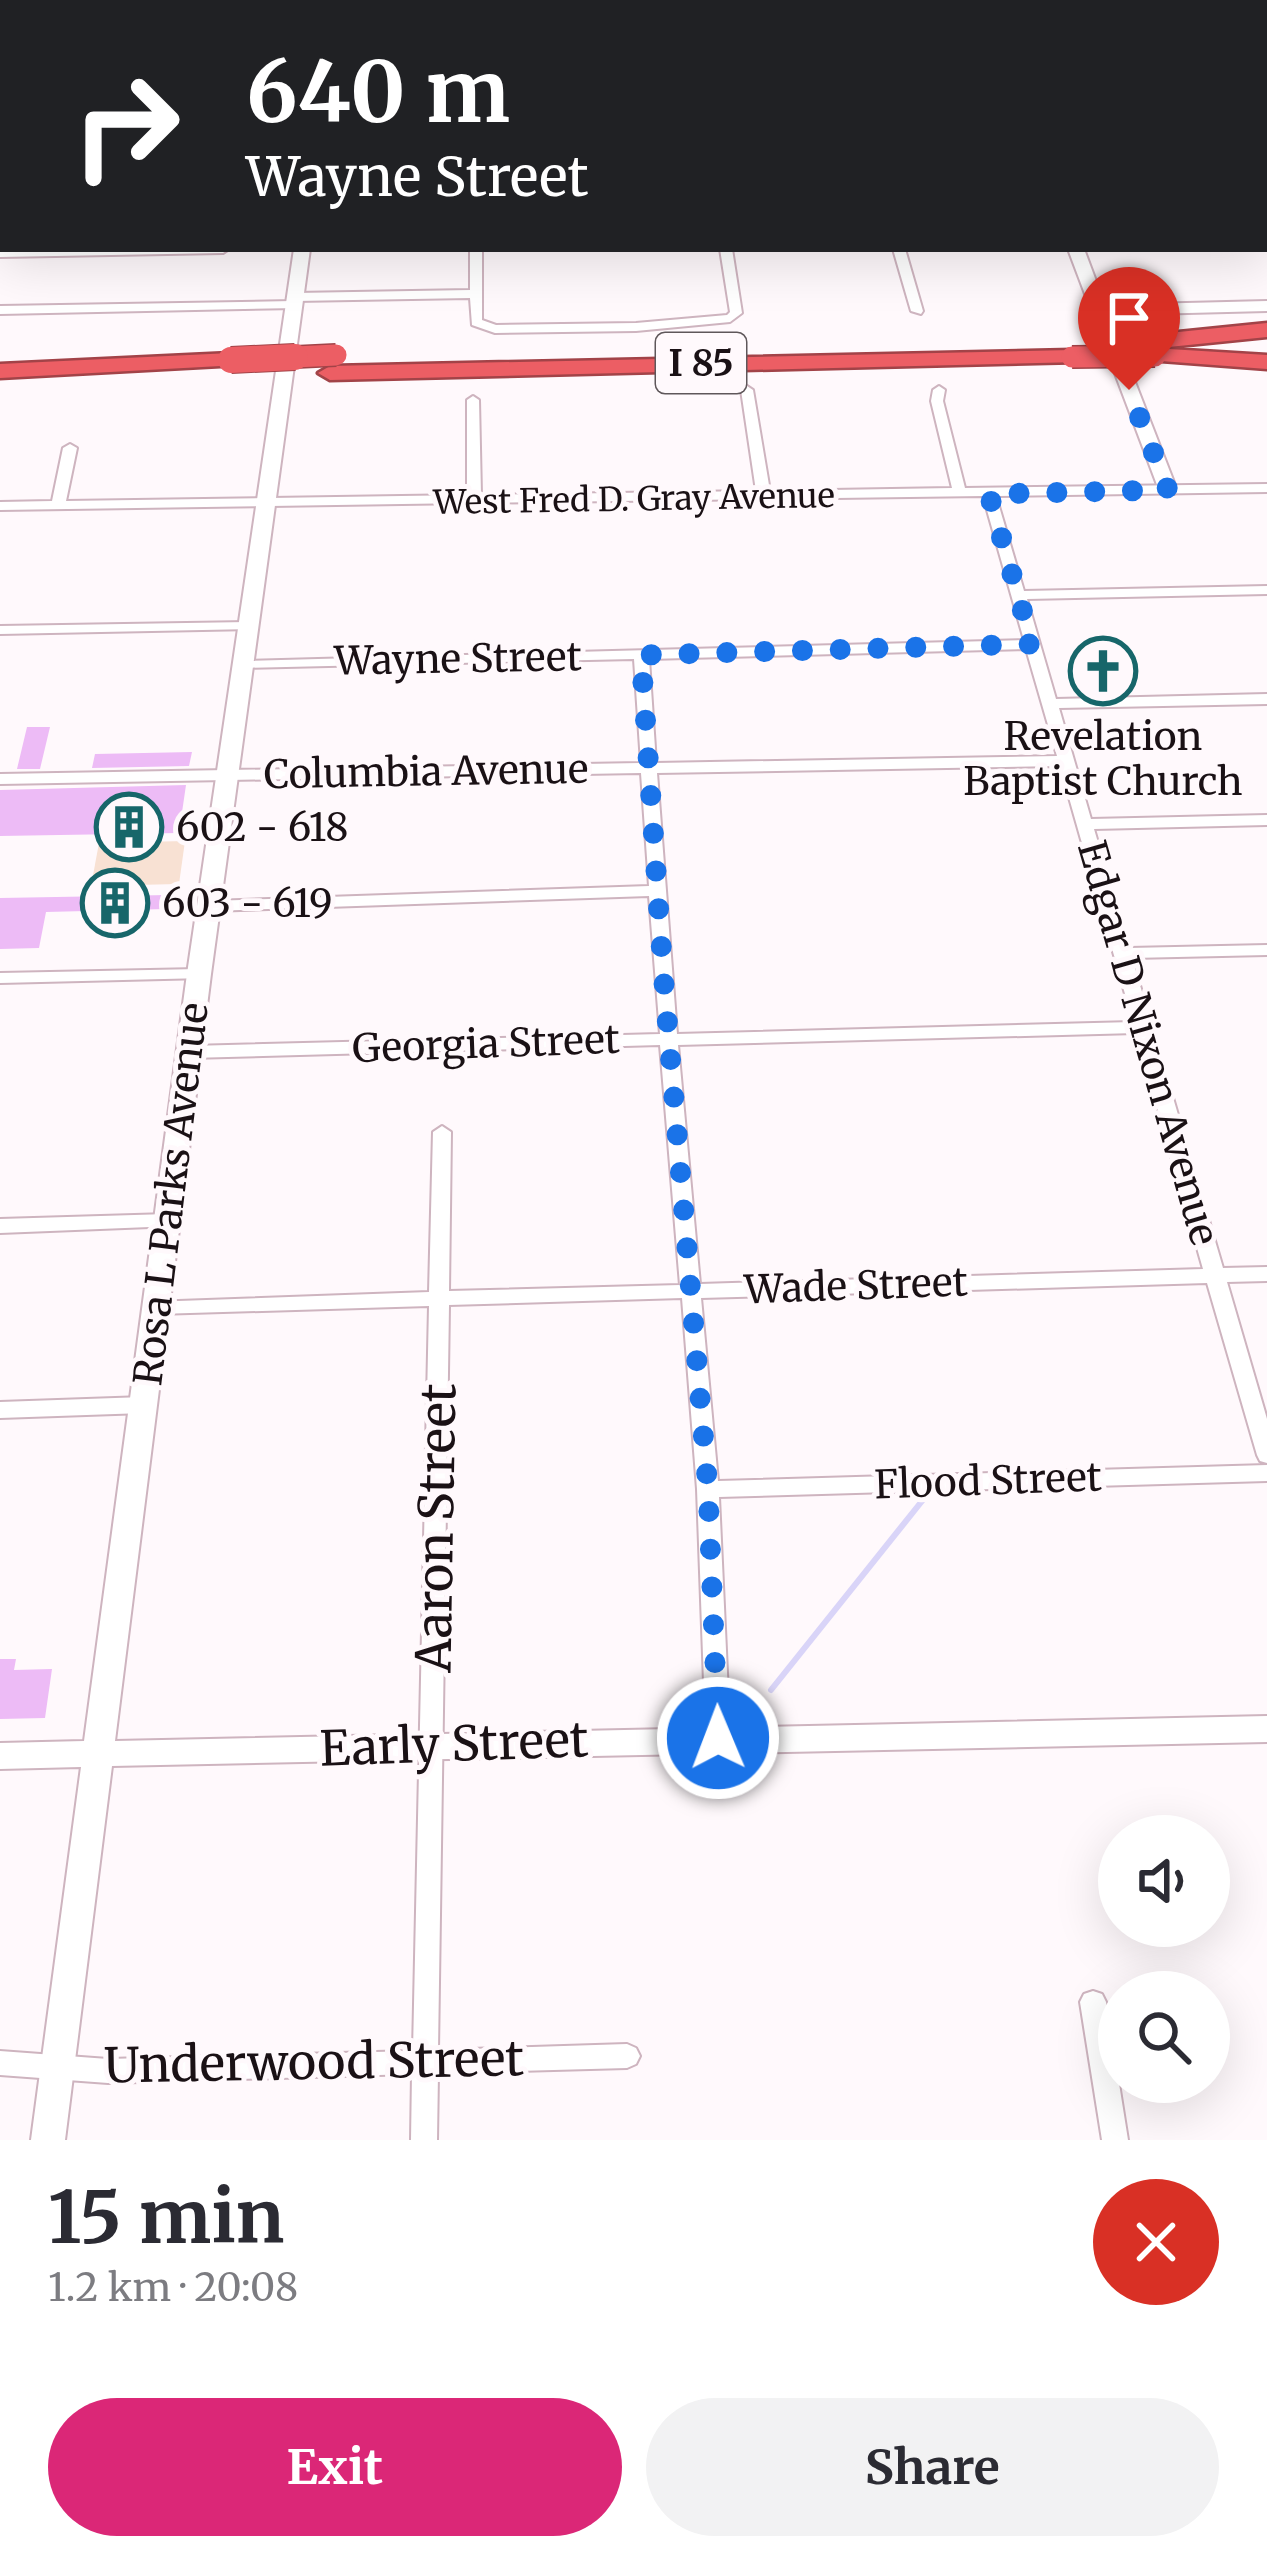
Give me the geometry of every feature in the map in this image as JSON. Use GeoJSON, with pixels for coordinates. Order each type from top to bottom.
{"type":"FeatureCollection","features":[{"type":"Feature","properties":{"kind":"highway"},"geometry":{"type":"LineString","coordinates":[[1152,349],[1267,330]]}},
{"type":"Feature","properties":{"kind":"highway","name":"I 85"},"geometry":{"type":"LineString","coordinates":[[0,393],[230,369],[333,364],[1152,349],[1267,340]]}},
{"type":"Feature","properties":{"kind":"highway"},"geometry":{"type":"LineString","coordinates":[[1152,349],[1267,358]]}},
{"type":"Feature","properties":{"kind":"highway","name":"I 85"},"geometry":{"type":"LineString","coordinates":[[0,369],[230,369]]}},
{"type":"Feature","properties":{"kind":"street"},"geometry":{"type":"LineString","coordinates":[[0,253],[56,252]]}},
{"type":"Feature","properties":{"kind":"street","name":"Rosa L Parks Avenue"},"geometry":{"type":"LineString","coordinates":[[48,2140],[199,974],[302,252]]}},
{"type":"Feature","properties":{"kind":"street"},"geometry":{"type":"LineString","coordinates":[[476,252],[476,322],[482,328],[636,327],[733,316],[726,252]]}},
{"type":"Feature","properties":{"kind":"street"},"geometry":{"type":"LineString","coordinates":[[900,252],[917,311]]}},
{"type":"Feature","properties":{"kind":"street"},"geometry":{"type":"LineString","coordinates":[[1077,252],[1168,490]]}},
{"type":"Feature","properties":{"kind":"street"},"geometry":{"type":"LineString","coordinates":[[0,310],[476,294]]}},
{"type":"Feature","properties":{"kind":"street"},"geometry":{"type":"LineString","coordinates":[[1099,310],[1267,306]]}},
{"type":"Feature","properties":{"kind":"street"},"geometry":{"type":"LineString","coordinates":[[746,390],[764,497]]}},
{"type":"Feature","properties":{"kind":"street"},"geometry":{"type":"LineString","coordinates":[[939,390],[960,494]]}},
{"type":"Feature","properties":{"kind":"street"},"geometry":{"type":"LineString","coordinates":[[473,400],[474,502]]}},
{"type":"Feature","properties":{"kind":"street"},"geometry":{"type":"LineString","coordinates":[[58,506],[70,448]]}},
{"type":"Feature","properties":{"kind":"street","name":"West Fred D. Gray Avenue"},"geometry":{"type":"LineString","coordinates":[[0,506],[1267,488]]}},
{"type":"Feature","properties":{"kind":"street","name":"Edgar D Nixon Avenue"},"geometry":{"type":"LineString","coordinates":[[989,494],[1267,1455]]}},
{"type":"Feature","properties":{"kind":"street"},"geometry":{"type":"LineString","coordinates":[[1019,596],[1267,590]]}},
{"type":"Feature","properties":{"kind":"street"},"geometry":{"type":"LineString","coordinates":[[0,630],[248,626]]}},
{"type":"Feature","properties":{"kind":"street","name":"Wayne Street"},"geometry":{"type":"LineString","coordinates":[[243,665],[1032,644]]}},
{"type":"Feature","properties":{"kind":"street"},"geometry":{"type":"LineString","coordinates":[[641,655],[668,1039],[708,1489],[718,1738]]}},
{"type":"Feature","properties":{"kind":"street"},"geometry":{"type":"LineString","coordinates":[[1051,704],[1267,700]]}},
{"type":"Feature","properties":{"kind":"street","name":"Columbia Avenue"},"geometry":{"type":"LineString","coordinates":[[0,779],[1068,761]]}},
{"type":"Feature","properties":{"kind":"street"},"geometry":{"type":"LineString","coordinates":[[1086,824],[1267,820]]}},
{"type":"Feature","properties":{"kind":"street"},"geometry":{"type":"LineString","coordinates":[[210,906],[658,891]]}},
{"type":"Feature","properties":{"kind":"street"},"geometry":{"type":"LineString","coordinates":[[1124,953],[1267,950]]}},
{"type":"Feature","properties":{"kind":"street"},"geometry":{"type":"LineString","coordinates":[[0,978],[199,974]]}},
{"type":"Feature","properties":{"kind":"street","name":"Georgia Street"},"geometry":{"type":"LineString","coordinates":[[190,1052],[1142,1027]]}},
{"type":"Feature","properties":{"kind":"street","name":"Aaron Street"},"geometry":{"type":"LineString","coordinates":[[424,2140],[442,1132]]}},
{"type":"Feature","properties":{"kind":"street"},"geometry":{"type":"LineString","coordinates":[[0,1226],[168,1221]]}},
{"type":"Feature","properties":{"kind":"street","name":"Wade Street"},"geometry":{"type":"LineString","coordinates":[[157,1306],[1267,1274]]}},
{"type":"Feature","properties":{"kind":"street"},"geometry":{"type":"LineString","coordinates":[[0,1410],[144,1405]]}},
{"type":"Feature","properties":{"kind":"street","name":"Flood Street"},"geometry":{"type":"LineString","coordinates":[[708,1489],[1267,1473]]}},
{"type":"Feature","properties":{"kind":"street","name":"Early Street"},"geometry":{"type":"LineString","coordinates":[[0,1756],[1267,1729]]}},
{"type":"Feature","properties":{"kind":"street"},"geometry":{"type":"LineString","coordinates":[[1094,2002],[1115,2140]]}},
{"type":"Feature","properties":{"kind":"street","name":"Underwood Street"},"geometry":{"type":"LineString","coordinates":[[0,2062],[108,2071],[627,2056]]}},
{"type":"Feature","properties":{"kind":"shaded area"},"geometry":{"type":"Polygon","coordinates":[[[185,841],[179,884],[91,886],[99,843],[185,841]]]}},
{"type":"Feature","properties":{"kind":"building"},"geometry":{"type":"Polygon","coordinates":[[[27,727],[50,727],[40,769],[17,769],[27,727]]]}},
{"type":"Feature","properties":{"kind":"building"},"geometry":{"type":"Polygon","coordinates":[[[192,752],[189,766],[92,768],[95,754],[192,752]]]}},
{"type":"Feature","properties":{"kind":"building"},"geometry":{"type":"Polygon","coordinates":[[[186,785],[179,833],[0,836],[0,790],[186,785]]]}},
{"type":"Feature","properties":{"kind":"building"},"geometry":{"type":"Polygon","coordinates":[[[168,895],[166,909],[46,912],[39,948],[0,949],[0,898],[168,895]]]}},
{"type":"Feature","properties":{"kind":"building"},"geometry":{"type":"Polygon","coordinates":[[[0,1659],[16,1659],[14,1670],[52,1669],[45,1718],[0,1719],[0,1659]]]}},
{"type":"Feature","properties":{"kind":"waterway"},"geometry":{"type":"LineString","coordinates":[[771,1690],[922,1501]]}},
{"type":"Feature","properties":{"kind":"place","name":"Revelation Baptist Church"},"geometry":{"type":"Point","coordinates":[1103,671]}},
{"type":"Feature","properties":{"kind":"place","name":"602 - 618"},"geometry":{"type":"Point","coordinates":[129,827]}},
{"type":"Feature","properties":{"kind":"place","name":"603 - 619"},"geometry":{"type":"Point","coordinates":[115,903]}},
{"type":"Feature","properties":{"kind":"route"},"geometry":{"type":"LineString","coordinates":[[718,1738],[708,1489],[641,655],[1032,644],[989,494],[1168,490],[1129,390]]}}]}
